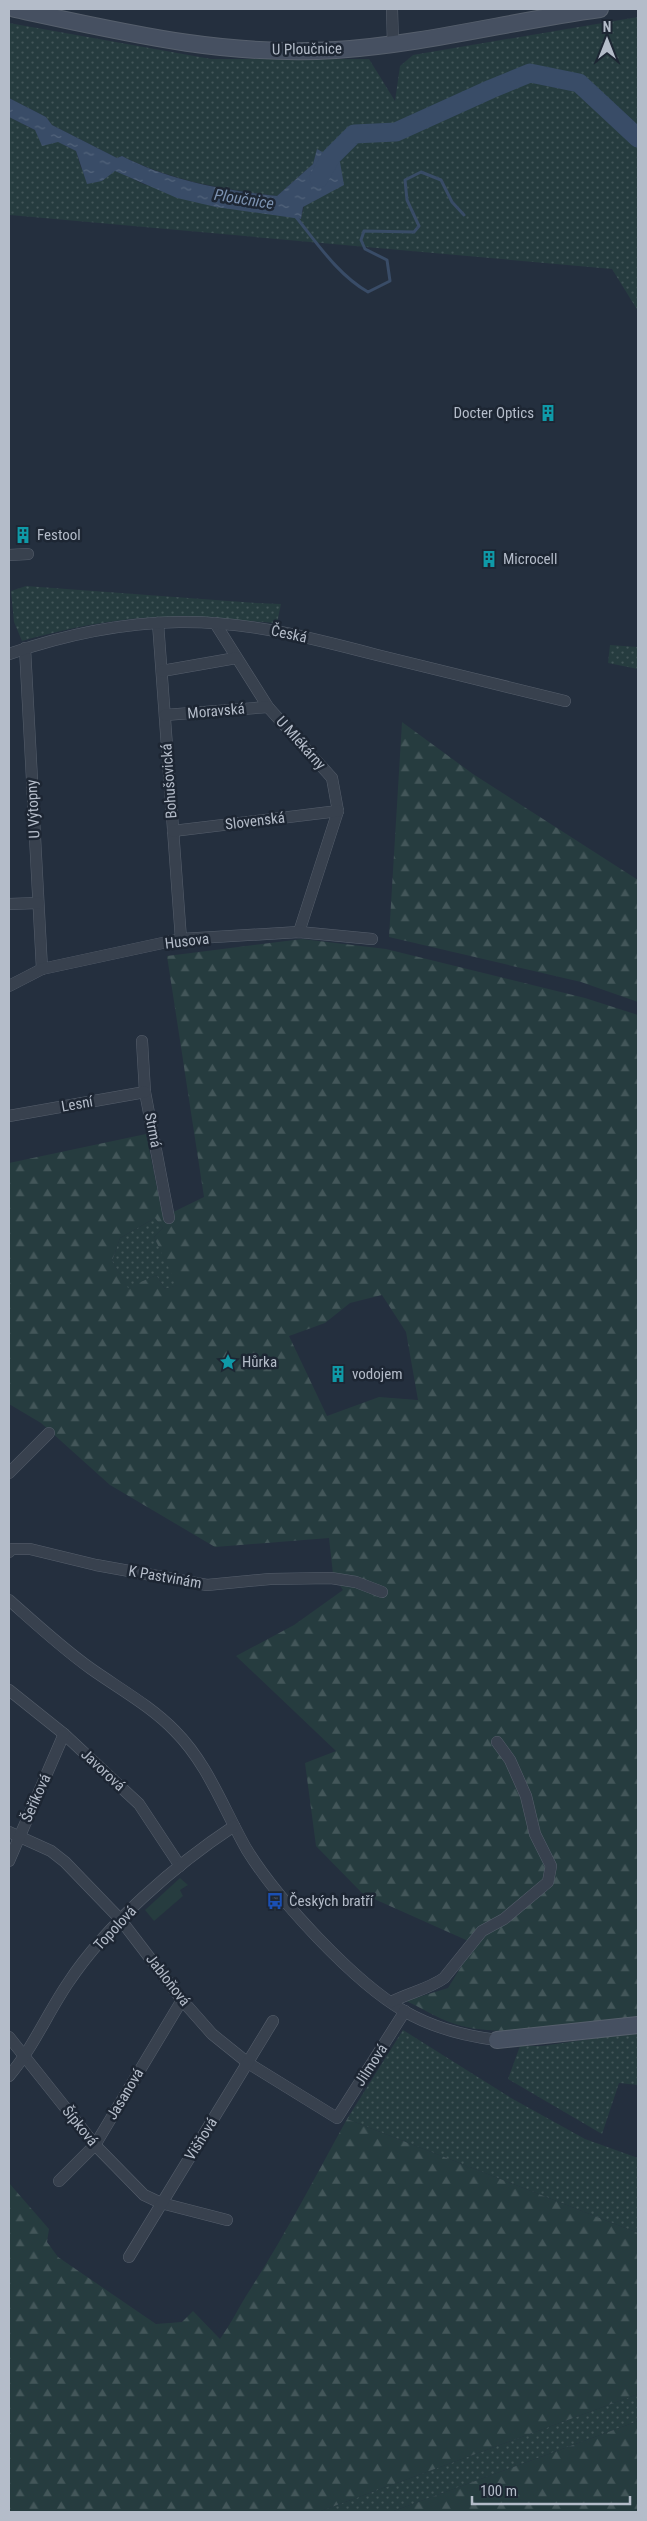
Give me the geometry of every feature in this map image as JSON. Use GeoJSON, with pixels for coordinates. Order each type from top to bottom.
{"type":"FeatureCollection","features":[{"type":"Feature","properties":{"kind":"main road","name":"U Ploučnice"},"geometry":{"type":"LineString","coordinates":[[15,9],[124,34],[203,46],[250,50],[334,50],[393,44],[600,9]]}},
{"type":"Feature","properties":{"kind":"main road"},"geometry":{"type":"LineString","coordinates":[[498,2040],[638,2025]]}},
{"type":"Feature","properties":{"kind":"street"},"geometry":{"type":"LineString","coordinates":[[392,9],[393,44]]}},
{"type":"Feature","properties":{"kind":"street"},"geometry":{"type":"LineString","coordinates":[[9,555],[28,554]]}},
{"type":"Feature","properties":{"kind":"street","name":"Česká"},"geometry":{"type":"LineString","coordinates":[[9,654],[88,631],[117,626],[158,623],[215,623],[292,634],[565,702]]}},
{"type":"Feature","properties":{"kind":"street","name":"Bohušovická"},"geometry":{"type":"LineString","coordinates":[[158,623],[181,939]]}},
{"type":"Feature","properties":{"kind":"street","name":"U Mlékárny"},"geometry":{"type":"LineString","coordinates":[[215,623],[268,707],[332,778],[338,811],[299,932]]}},
{"type":"Feature","properties":{"kind":"street","name":"U Výtopny"},"geometry":{"type":"LineString","coordinates":[[25,648],[42,969]]}},
{"type":"Feature","properties":{"kind":"street"},"geometry":{"type":"LineString","coordinates":[[162,671],[236,658]]}},
{"type":"Feature","properties":{"kind":"street","name":"Moravská"},"geometry":{"type":"LineString","coordinates":[[165,715],[268,707]]}},
{"type":"Feature","properties":{"kind":"street","name":"Slovenská"},"geometry":{"type":"LineString","coordinates":[[173,831],[338,811]]}},
{"type":"Feature","properties":{"kind":"street"},"geometry":{"type":"LineString","coordinates":[[9,904],[38,903]]}},
{"type":"Feature","properties":{"kind":"street","name":"Husova"},"geometry":{"type":"LineString","coordinates":[[9,986],[42,969],[181,939],[299,932],[372,939]]}},
{"type":"Feature","properties":{"kind":"street","name":"Strmá"},"geometry":{"type":"LineString","coordinates":[[142,1041],[145,1092],[169,1218]]}},
{"type":"Feature","properties":{"kind":"street","name":"Lesní"},"geometry":{"type":"LineString","coordinates":[[9,1116],[145,1092]]}},
{"type":"Feature","properties":{"kind":"street"},"geometry":{"type":"LineString","coordinates":[[9,1473],[49,1433]]}},
{"type":"Feature","properties":{"kind":"street","name":"K Pastvinám"},"geometry":{"type":"LineString","coordinates":[[9,1552],[12,1549],[30,1549],[96,1565],[207,1585],[270,1579],[331,1578],[356,1582],[382,1592]]}},
{"type":"Feature","properties":{"kind":"street"},"geometry":{"type":"LineString","coordinates":[[9,1600],[88,1666],[175,1730],[196,1756],[249,1852],[286,1903],[363,1980],[405,2011],[437,2027],[471,2036],[498,2040]]}},
{"type":"Feature","properties":{"kind":"street","name":"Javorová"},"geometry":{"type":"LineString","coordinates":[[9,1690],[64,1734],[139,1804],[180,1866]]}},
{"type":"Feature","properties":{"kind":"street","name":"Šeříková"},"geometry":{"type":"LineString","coordinates":[[9,1861],[14,1834],[64,1734]]}},
{"type":"Feature","properties":{"kind":"street"},"geometry":{"type":"LineString","coordinates":[[391,2002],[407,1993],[437,1983],[444,1978],[482,1930],[504,1919],[548,1882],[551,1866],[535,1834],[521,1784],[510,1760],[498,1742]]}},
{"type":"Feature","properties":{"kind":"street","name":"Topolová"},"geometry":{"type":"LineString","coordinates":[[9,2076],[25,2056],[68,1982],[120,1919],[180,1866],[234,1826]]}},
{"type":"Feature","properties":{"kind":"street","name":"Jabloňová"},"geometry":{"type":"LineString","coordinates":[[14,1834],[51,1851],[65,1862],[120,1919],[182,2000],[212,2034],[248,2063],[337,2118]]}},
{"type":"Feature","properties":{"kind":"street","name":"Jasanová"},"geometry":{"type":"LineString","coordinates":[[59,2181],[94,2145],[182,2000]]}},
{"type":"Feature","properties":{"kind":"street","name":"Jilmová"},"geometry":{"type":"LineString","coordinates":[[337,2118],[405,2011]]}},
{"type":"Feature","properties":{"kind":"street","name":"Višňová"},"geometry":{"type":"LineString","coordinates":[[129,2257],[273,2021]]}},
{"type":"Feature","properties":{"kind":"street","name":"Šípková"},"geometry":{"type":"LineString","coordinates":[[9,2037],[94,2145],[133,2185],[152,2200],[161,2203]]}},
{"type":"Feature","properties":{"kind":"street"},"geometry":{"type":"LineString","coordinates":[[161,2203],[227,2220]]}},
{"type":"Feature","properties":{"kind":"green space"},"geometry":{"type":"Polygon","coordinates":[[[638,17],[638,311],[612,269],[10,215],[9,221],[9,117],[76,151],[81,168],[102,181],[115,170],[143,184],[301,219],[317,150],[313,164],[277,196],[198,183],[160,172],[122,156],[117,158],[52,125],[46,117],[9,98],[9,23],[211,59],[369,59],[395,101],[400,66],[413,55],[638,17]]]}},
{"type":"Feature","properties":{"kind":"green space"},"geometry":{"type":"Polygon","coordinates":[[[26,586],[281,604],[277,623],[204,618],[149,618],[89,625],[22,641],[14,622],[11,591],[26,586]]]}},
{"type":"Feature","properties":{"kind":"green space"},"geometry":{"type":"Polygon","coordinates":[[[610,645],[638,647],[638,669],[608,663],[610,645]]]}},
{"type":"Feature","properties":{"kind":"green space"},"geometry":{"type":"Polygon","coordinates":[[[402,722],[473,774],[638,880],[638,1002],[581,982],[389,937],[402,722]]]}},
{"type":"Feature","properties":{"kind":"green space"},"geometry":{"type":"Polygon","coordinates":[[[302,939],[386,949],[585,998],[638,1015],[638,2018],[570,2027],[497,2031],[475,2029],[455,2024],[406,2001],[448,1988],[475,1944],[363,1894],[316,1846],[305,1763],[336,1751],[236,1656],[294,1625],[343,1590],[333,1574],[329,1538],[215,1547],[110,1485],[41,1423],[9,1404],[9,1163],[146,1134],[163,1217],[204,1197],[167,956],[302,939]],[[155,1218],[120,1238],[112,1261],[128,1288],[156,1275],[165,1289],[177,1285],[154,1237],[163,1228],[155,1218]],[[382,1295],[350,1303],[325,1323],[289,1336],[327,1416],[379,1397],[418,1400],[406,1332],[382,1295]]]}},
{"type":"Feature","properties":{"kind":"green space"},"geometry":{"type":"Polygon","coordinates":[[[155,1218],[163,1228],[154,1237],[178,1285],[165,1289],[156,1275],[128,1289],[112,1261],[120,1238],[155,1218]]]}},
{"type":"Feature","properties":{"kind":"green space"},"geometry":{"type":"Polygon","coordinates":[[[180,1878],[188,1885],[180,1890],[183,1896],[154,1921],[145,1910],[180,1878]]]}},
{"type":"Feature","properties":{"kind":"green space"},"geometry":{"type":"Polygon","coordinates":[[[403,2030],[511,2098],[585,2139],[638,2158],[638,2233],[347,2119],[403,2030]]]}},
{"type":"Feature","properties":{"kind":"green space"},"geometry":{"type":"Polygon","coordinates":[[[638,2032],[638,2085],[619,2083],[602,2134],[508,2079],[520,2046],[542,2046],[638,2032]]]}},
{"type":"Feature","properties":{"kind":"green space"},"geometry":{"type":"Polygon","coordinates":[[[347,2119],[638,2233],[638,2394],[318,2512],[9,2512],[9,2183],[49,2229],[47,2242],[58,2257],[156,2324],[182,2322],[193,2311],[220,2339],[286,2231],[347,2119]]]}},
{"type":"Feature","properties":{"kind":"green space"},"geometry":{"type":"Polygon","coordinates":[[[638,2394],[638,2421],[391,2512],[318,2512],[638,2394]]]}},
{"type":"Feature","properties":{"kind":"green space"},"geometry":{"type":"Polygon","coordinates":[[[638,2421],[638,2512],[391,2512],[638,2421]]]}},
{"type":"Feature","properties":{"kind":"water"},"geometry":{"type":"Polygon","coordinates":[[[9,98],[46,117],[52,125],[117,158],[122,156],[159,172],[197,183],[277,196],[313,164],[317,149],[340,162],[344,185],[303,207],[301,219],[216,207],[177,198],[115,171],[102,181],[87,184],[76,151],[58,142],[42,146],[35,130],[9,117],[9,98]]]}},
{"type":"Feature","properties":{"kind":"waterway","name":"Ploučnice"},"geometry":{"type":"LineString","coordinates":[[319,178],[331,157],[354,134],[396,132],[530,73],[579,83],[638,138]]}},
{"type":"Feature","properties":{"kind":"waterway"},"geometry":{"type":"LineString","coordinates":[[296,217],[338,268],[368,292],[390,281],[387,260],[365,249],[361,240],[364,231],[414,232],[419,226],[407,200],[405,180],[421,172],[441,180],[452,202],[464,215]]}},
{"type":"Feature","properties":{"kind":"place","name":"Docter Optics"},"geometry":{"type":"Point","coordinates":[548,413]}},
{"type":"Feature","properties":{"kind":"place","name":"Festool"},"geometry":{"type":"Point","coordinates":[23,535]}},
{"type":"Feature","properties":{"kind":"place","name":"Microcell"},"geometry":{"type":"Point","coordinates":[489,559]}},
{"type":"Feature","properties":{"kind":"place","name":"Hůrka"},"geometry":{"type":"Point","coordinates":[228,1362]}},
{"type":"Feature","properties":{"kind":"place","name":"vodojem"},"geometry":{"type":"Point","coordinates":[338,1374]}},
{"type":"Feature","properties":{"kind":"place","name":"Českých bratří"},"geometry":{"type":"Point","coordinates":[275,1901]}}]}
